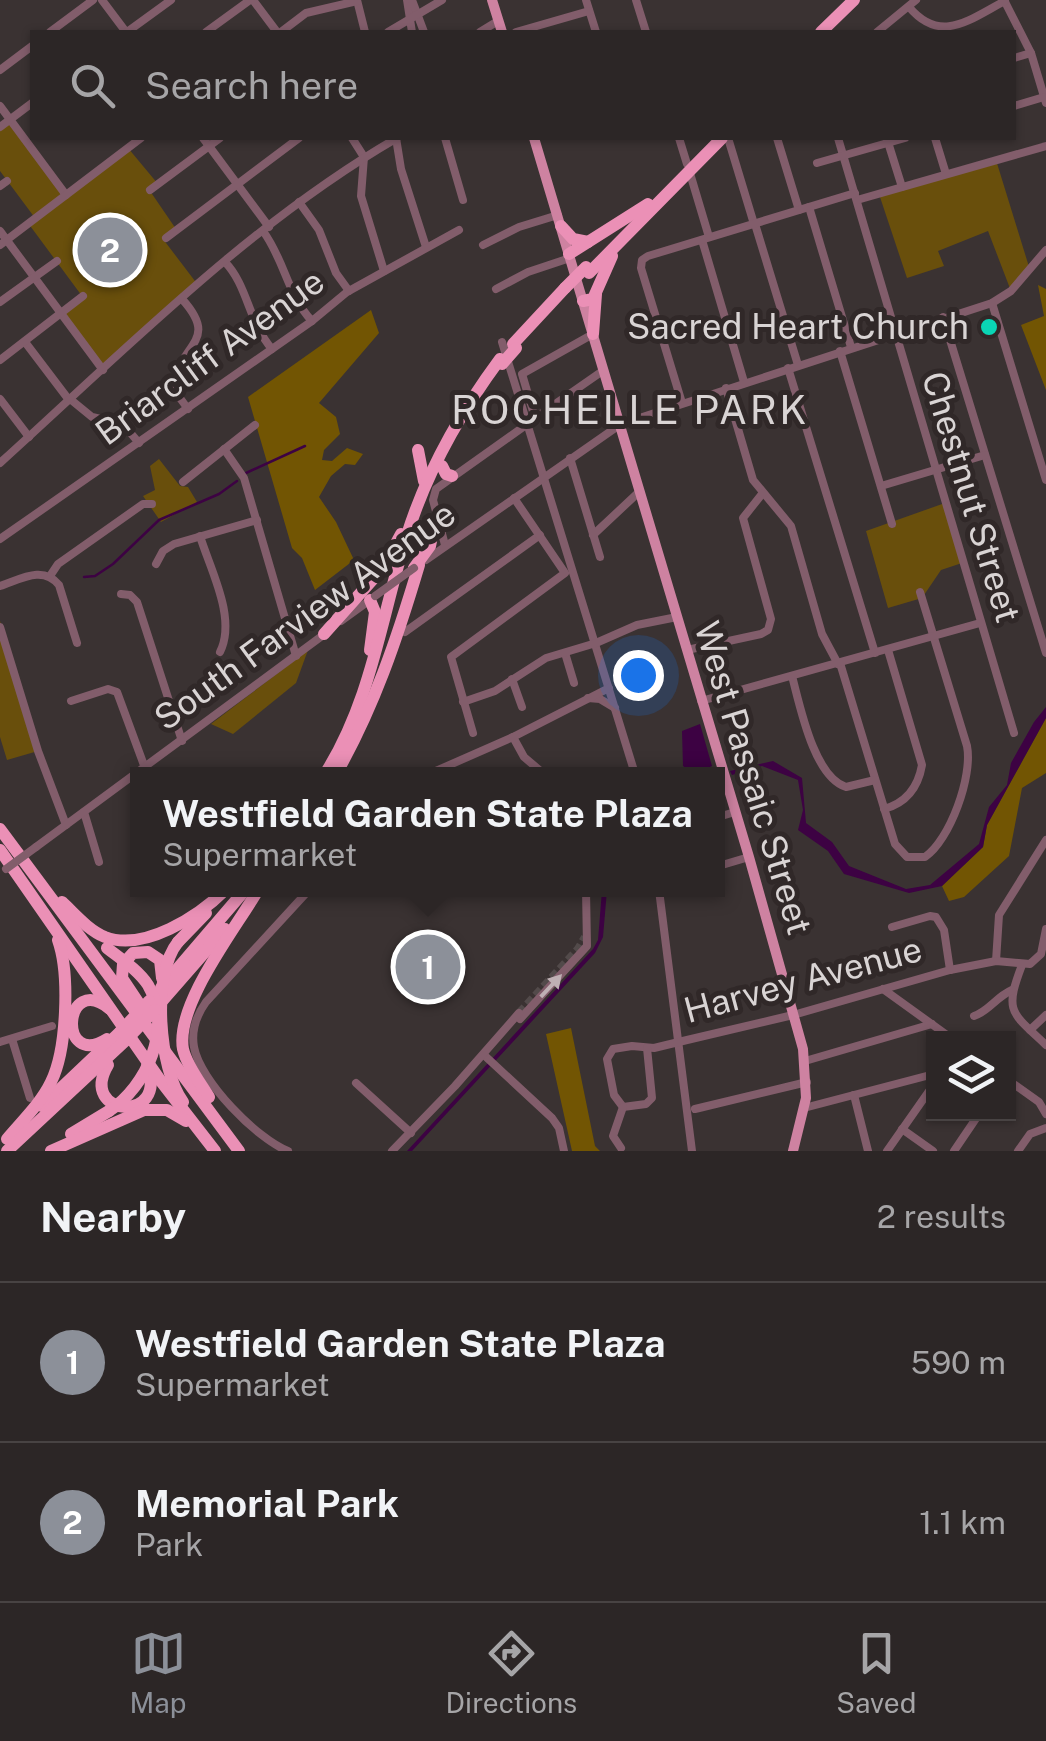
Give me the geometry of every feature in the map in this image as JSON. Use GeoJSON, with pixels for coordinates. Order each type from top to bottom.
{"type":"FeatureCollection","features":[{"type":"Feature","properties":{"kind":"highway"},"geometry":{"type":"LineString","coordinates":[[826,30],[857,0]]}},
{"type":"Feature","properties":{"kind":"highway"},"geometry":{"type":"LineString","coordinates":[[339,767],[394,651],[413,563],[445,468],[470,410],[510,345],[719,140]]}},
{"type":"Feature","properties":{"kind":"highway"},"geometry":{"type":"LineString","coordinates":[[570,256],[648,208]]}},
{"type":"Feature","properties":{"kind":"highway"},"geometry":{"type":"LineString","coordinates":[[593,334],[590,298],[609,260],[648,208]]}},
{"type":"Feature","properties":{"kind":"highway"},"geometry":{"type":"LineString","coordinates":[[560,221],[578,242],[591,242]]}},
{"type":"Feature","properties":{"kind":"highway"},"geometry":{"type":"LineString","coordinates":[[424,499],[424,472],[418,450],[430,457],[447,440],[501,362]]}},
{"type":"Feature","properties":{"kind":"highway"},"geometry":{"type":"LineString","coordinates":[[338,767],[424,499],[447,440]]}},
{"type":"Feature","properties":{"kind":"highway"},"geometry":{"type":"LineString","coordinates":[[324,634],[382,569],[445,468]]}},
{"type":"Feature","properties":{"kind":"highway"},"geometry":{"type":"LineString","coordinates":[[338,767],[370,648],[376,612],[372,598]]}},
{"type":"Feature","properties":{"kind":"highway"},"geometry":{"type":"LineString","coordinates":[[2,840],[239,1151]]}},
{"type":"Feature","properties":{"kind":"highway"},"geometry":{"type":"LineString","coordinates":[[2,840],[55,907],[151,1003],[208,1097],[249,1151]]}},
{"type":"Feature","properties":{"kind":"highway"},"geometry":{"type":"LineString","coordinates":[[2,840],[230,1151]]}},
{"type":"Feature","properties":{"kind":"highway"},"geometry":{"type":"LineString","coordinates":[[55,907],[101,935],[130,940],[151,936],[217,897]]}},
{"type":"Feature","properties":{"kind":"highway"},"geometry":{"type":"LineString","coordinates":[[217,1151],[171,1084],[165,1064],[162,986],[166,962],[178,942],[220,897]]}},
{"type":"Feature","properties":{"kind":"highway"},"geometry":{"type":"LineString","coordinates":[[4,1145],[123,1036],[238,897]]}},
{"type":"Feature","properties":{"kind":"highway"},"geometry":{"type":"LineString","coordinates":[[151,1003],[250,897]]}},
{"type":"Feature","properties":{"kind":"highway"},"geometry":{"type":"LineString","coordinates":[[208,1097],[185,1054],[184,1022],[216,957],[253,897]]}},
{"type":"Feature","properties":{"kind":"highway"},"geometry":{"type":"LineString","coordinates":[[48,1151],[130,1095],[146,1071],[157,1018],[146,982],[55,907]]}},
{"type":"Feature","properties":{"kind":"highway"},"geometry":{"type":"LineString","coordinates":[[55,907],[143,1054],[217,1151]]}},
{"type":"Feature","properties":{"kind":"highway"},"geometry":{"type":"LineString","coordinates":[[4,1145],[47,1090],[60,1057],[64,966],[55,907]]}},
{"type":"Feature","properties":{"kind":"highway"},"geometry":{"type":"LineString","coordinates":[[119,1017],[101,1003],[90,1001],[75,1009],[70,1024],[76,1037],[88,1045],[123,1036]]}},
{"type":"Feature","properties":{"kind":"highway"},"geometry":{"type":"LineString","coordinates":[[123,1036],[102,1078],[102,1092],[112,1104],[133,1107],[148,1096],[151,1079],[143,1054]]}},
{"type":"Feature","properties":{"kind":"highway"},"geometry":{"type":"LineString","coordinates":[[48,1151],[137,1112],[158,1108],[182,1117],[217,1151]]}},
{"type":"Feature","properties":{"kind":"main road"},"geometry":{"type":"LineString","coordinates":[[492,0],[500,27]]}},
{"type":"Feature","properties":{"kind":"main road"},"geometry":{"type":"LineString","coordinates":[[535,140],[570,256],[590,298]]}},
{"type":"Feature","properties":{"kind":"main road","name":"West Passaic Street"},"geometry":{"type":"LineString","coordinates":[[593,334],[720,767]]}},
{"type":"Feature","properties":{"kind":"main road","name":"West Passaic Street"},"geometry":{"type":"LineString","coordinates":[[725,782],[805,1061],[804,1108],[792,1151]]}},
{"type":"Feature","properties":{"kind":"street"},"geometry":{"type":"LineString","coordinates":[[53,30],[93,0]]}},
{"type":"Feature","properties":{"kind":"street"},"geometry":{"type":"LineString","coordinates":[[102,0],[124,30]]}},
{"type":"Feature","properties":{"kind":"street"},"geometry":{"type":"LineString","coordinates":[[129,30],[170,0]]}},
{"type":"Feature","properties":{"kind":"street"},"geometry":{"type":"LineString","coordinates":[[209,30],[251,0],[277,30]]}},
{"type":"Feature","properties":{"kind":"street"},"geometry":{"type":"LineString","coordinates":[[282,30],[306,14],[357,0],[364,30]]}},
{"type":"Feature","properties":{"kind":"street"},"geometry":{"type":"LineString","coordinates":[[409,0],[423,30]]}},
{"type":"Feature","properties":{"kind":"street"},"geometry":{"type":"LineString","coordinates":[[391,30],[442,0]]}},
{"type":"Feature","properties":{"kind":"street"},"geometry":{"type":"LineString","coordinates":[[586,0],[595,30]]}},
{"type":"Feature","properties":{"kind":"street"},"geometry":{"type":"LineString","coordinates":[[636,0],[645,30]]}},
{"type":"Feature","properties":{"kind":"street"},"geometry":{"type":"LineString","coordinates":[[879,30],[912,3],[928,24],[946,27],[1005,0],[1032,53],[1045,100],[1016,106]]}},
{"type":"Feature","properties":{"kind":"street"},"geometry":{"type":"LineString","coordinates":[[523,30],[589,10]]}},
{"type":"Feature","properties":{"kind":"street"},"geometry":{"type":"LineString","coordinates":[[412,30],[414,17]]}},
{"type":"Feature","properties":{"kind":"street"},"geometry":{"type":"LineString","coordinates":[[0,70],[30,48]]}},
{"type":"Feature","properties":{"kind":"street"},"geometry":{"type":"LineString","coordinates":[[1016,57],[1032,53]]}},
{"type":"Feature","properties":{"kind":"street"},"geometry":{"type":"LineString","coordinates":[[0,127],[30,105]]}},
{"type":"Feature","properties":{"kind":"street"},"geometry":{"type":"LineString","coordinates":[[0,106],[66,194]]}},
{"type":"Feature","properties":{"kind":"street"},"geometry":{"type":"LineString","coordinates":[[3,243],[138,140]]}},
{"type":"Feature","properties":{"kind":"street"},"geometry":{"type":"LineString","coordinates":[[166,238],[296,140]]}},
{"type":"Feature","properties":{"kind":"street"},"geometry":{"type":"LineString","coordinates":[[353,140],[364,157],[361,196],[384,271]]}},
{"type":"Feature","properties":{"kind":"street"},"geometry":{"type":"LineString","coordinates":[[0,463],[266,229],[330,177],[393,140]]}},
{"type":"Feature","properties":{"kind":"street"},"geometry":{"type":"LineString","coordinates":[[396,140],[401,169],[426,247]]}},
{"type":"Feature","properties":{"kind":"street"},"geometry":{"type":"LineString","coordinates":[[445,140],[463,200]]}},
{"type":"Feature","properties":{"kind":"street"},"geometry":{"type":"LineString","coordinates":[[680,140],[744,382]]}},
{"type":"Feature","properties":{"kind":"street"},"geometry":{"type":"LineString","coordinates":[[722,140],[755,224],[876,653]]}},
{"type":"Feature","properties":{"kind":"street"},"geometry":{"type":"LineString","coordinates":[[778,140],[799,210]]}},
{"type":"Feature","properties":{"kind":"street","name":"Chestnut Street"},"geometry":{"type":"LineString","coordinates":[[839,140],[1014,734]]}},
{"type":"Feature","properties":{"kind":"street"},"geometry":{"type":"LineString","coordinates":[[817,163],[888,140],[902,187]]}},
{"type":"Feature","properties":{"kind":"street"},"geometry":{"type":"LineString","coordinates":[[936,140],[946,174]]}},
{"type":"Feature","properties":{"kind":"street"},"geometry":{"type":"LineString","coordinates":[[150,190],[206,142],[266,229],[297,302],[312,321]]}},
{"type":"Feature","properties":{"kind":"street"},"geometry":{"type":"LineString","coordinates":[[682,403],[642,260],[809,207],[902,187],[1046,146]]}},
{"type":"Feature","properties":{"kind":"street"},"geometry":{"type":"LineString","coordinates":[[299,202],[319,230],[336,273],[348,291]]}},
{"type":"Feature","properties":{"kind":"street"},"geometry":{"type":"LineString","coordinates":[[809,207],[851,347]]}},
{"type":"Feature","properties":{"kind":"street"},"geometry":{"type":"LineString","coordinates":[[483,245],[519,227],[560,221]]}},
{"type":"Feature","properties":{"kind":"street","name":"Briarcliff Avenue"},"geometry":{"type":"LineString","coordinates":[[0,539],[312,321],[348,291],[459,230]]}},
{"type":"Feature","properties":{"kind":"street"},"geometry":{"type":"LineString","coordinates":[[0,232],[3,243],[34,277],[104,370]]}},
{"type":"Feature","properties":{"kind":"street"},"geometry":{"type":"LineString","coordinates":[[1046,250],[1011,291],[992,303],[1046,480]]}},
{"type":"Feature","properties":{"kind":"street"},"geometry":{"type":"LineString","coordinates":[[496,289],[570,256]]}},
{"type":"Feature","properties":{"kind":"street"},"geometry":{"type":"LineString","coordinates":[[0,302],[57,261]]}},
{"type":"Feature","properties":{"kind":"street"},"geometry":{"type":"LineString","coordinates":[[226,262],[238,278],[256,328],[272,349]]}},
{"type":"Feature","properties":{"kind":"street"},"geometry":{"type":"LineString","coordinates":[[0,360],[83,296]]}},
{"type":"Feature","properties":{"kind":"street"},"geometry":{"type":"LineString","coordinates":[[182,299],[197,316],[200,328],[174,379],[177,394],[188,409]]}},
{"type":"Feature","properties":{"kind":"street","name":"South Farview Avenue"},"geometry":{"type":"LineString","coordinates":[[146,767],[413,563],[446,545],[621,424],[992,303]]}},
{"type":"Feature","properties":{"kind":"street"},"geometry":{"type":"LineString","coordinates":[[943,317],[1046,653]]}},
{"type":"Feature","properties":{"kind":"street"},"geometry":{"type":"LineString","coordinates":[[593,334],[522,374],[535,418],[604,370]]}},
{"type":"Feature","properties":{"kind":"street"},"geometry":{"type":"LineString","coordinates":[[24,342],[70,400],[92,417],[123,424],[139,443]]}},
{"type":"Feature","properties":{"kind":"street"},"geometry":{"type":"LineString","coordinates":[[510,345],[526,424],[552,497],[632,767]]}},
{"type":"Feature","properties":{"kind":"street"},"geometry":{"type":"LineString","coordinates":[[840,350],[892,524]]}},
{"type":"Feature","properties":{"kind":"street"},"geometry":{"type":"LineString","coordinates":[[726,388],[752,480],[791,526],[822,634],[839,664],[884,809],[900,852],[911,858],[925,856],[936,847],[968,778],[967,746],[920,592]]}},
{"type":"Feature","properties":{"kind":"street"},"geometry":{"type":"LineString","coordinates":[[0,399],[29,437]]}},
{"type":"Feature","properties":{"kind":"street"},"geometry":{"type":"LineString","coordinates":[[445,468],[526,424]]}},
{"type":"Feature","properties":{"kind":"street"},"geometry":{"type":"LineString","coordinates":[[183,482],[256,425]]}},
{"type":"Feature","properties":{"kind":"street"},"geometry":{"type":"LineString","coordinates":[[1034,440],[1046,436]]}},
{"type":"Feature","properties":{"kind":"street"},"geometry":{"type":"LineString","coordinates":[[224,448],[240,470],[296,656]]}},
{"type":"Feature","properties":{"kind":"street"},"geometry":{"type":"LineString","coordinates":[[881,486],[986,456]]}},
{"type":"Feature","properties":{"kind":"street"},"geometry":{"type":"LineString","coordinates":[[570,458],[600,557]]}},
{"type":"Feature","properties":{"kind":"street"},"geometry":{"type":"LineString","coordinates":[[552,497],[560,465]]}},
{"type":"Feature","properties":{"kind":"street"},"geometry":{"type":"LineString","coordinates":[[530,486],[552,497]]}},
{"type":"Feature","properties":{"kind":"street"},"geometry":{"type":"LineString","coordinates":[[593,535],[640,491]]}},
{"type":"Feature","properties":{"kind":"street"},"geometry":{"type":"LineString","coordinates":[[687,650],[761,634],[770,626],[742,518],[762,494]]}},
{"type":"Feature","properties":{"kind":"street"},"geometry":{"type":"LineString","coordinates":[[473,733],[450,663],[455,653],[565,574],[514,498]]}},
{"type":"Feature","properties":{"kind":"street"},"geometry":{"type":"LineString","coordinates":[[424,499],[446,545]]}},
{"type":"Feature","properties":{"kind":"street"},"geometry":{"type":"LineString","coordinates":[[50,576],[58,564],[143,504],[152,504]]}},
{"type":"Feature","properties":{"kind":"street"},"geometry":{"type":"LineString","coordinates":[[156,564],[169,546],[256,520]]}},
{"type":"Feature","properties":{"kind":"street"},"geometry":{"type":"LineString","coordinates":[[405,632],[540,535]]}},
{"type":"Feature","properties":{"kind":"street"},"geometry":{"type":"LineString","coordinates":[[200,536],[224,611],[224,643],[220,652]]}},
{"type":"Feature","properties":{"kind":"street"},"geometry":{"type":"LineString","coordinates":[[0,586],[36,574],[50,576],[59,585],[77,642]]}},
{"type":"Feature","properties":{"kind":"street"},"geometry":{"type":"LineString","coordinates":[[121,594],[130,595],[137,602],[182,741]]}},
{"type":"Feature","properties":{"kind":"street"},"geometry":{"type":"LineString","coordinates":[[463,702],[496,691],[546,658],[637,625],[677,617]]}},
{"type":"Feature","properties":{"kind":"street"},"geometry":{"type":"LineString","coordinates":[[700,701],[980,623]]}},
{"type":"Feature","properties":{"kind":"street"},"geometry":{"type":"LineString","coordinates":[[0,627],[47,779],[66,825]]}},
{"type":"Feature","properties":{"kind":"street"},"geometry":{"type":"LineString","coordinates":[[884,809],[901,804],[908,797],[922,764],[888,650]]}},
{"type":"Feature","properties":{"kind":"street"},"geometry":{"type":"LineString","coordinates":[[566,653],[574,683]]}},
{"type":"Feature","properties":{"kind":"street"},"geometry":{"type":"LineString","coordinates":[[792,676],[802,714],[827,776],[846,786],[875,780]]}},
{"type":"Feature","properties":{"kind":"street"},"geometry":{"type":"LineString","coordinates":[[512,679],[522,708]]}},
{"type":"Feature","properties":{"kind":"street"},"geometry":{"type":"LineString","coordinates":[[445,767],[609,688]]}},
{"type":"Feature","properties":{"kind":"street"},"geometry":{"type":"LineString","coordinates":[[71,701],[108,689],[117,692],[145,767]]}},
{"type":"Feature","properties":{"kind":"street"},"geometry":{"type":"LineString","coordinates":[[588,698],[600,699],[615,708]]}},
{"type":"Feature","properties":{"kind":"street"},"geometry":{"type":"LineString","coordinates":[[513,737],[538,767]]}},
{"type":"Feature","properties":{"kind":"street","name":"South Farview Avenue"},"geometry":{"type":"LineString","coordinates":[[3,871],[130,779]]}},
{"type":"Feature","properties":{"kind":"street"},"geometry":{"type":"LineString","coordinates":[[84,812],[99,862]]}},
{"type":"Feature","properties":{"kind":"street"},"geometry":{"type":"LineString","coordinates":[[725,815],[735,812]]}},
{"type":"Feature","properties":{"kind":"street"},"geometry":{"type":"LineString","coordinates":[[996,961],[999,916],[1046,840]]}},
{"type":"Feature","properties":{"kind":"street"},"geometry":{"type":"LineString","coordinates":[[725,863],[749,856]]}},
{"type":"Feature","properties":{"kind":"street"},"geometry":{"type":"LineString","coordinates":[[288,1151],[259,1135],[227,1101],[197,1058],[193,1032],[206,1002],[302,897]]}},
{"type":"Feature","properties":{"kind":"street"},"geometry":{"type":"LineString","coordinates":[[511,1024],[584,950],[588,942],[586,897]]}},
{"type":"Feature","properties":{"kind":"street"},"geometry":{"type":"LineString","coordinates":[[660,897],[692,1151]]}},
{"type":"Feature","properties":{"kind":"street"},"geometry":{"type":"LineString","coordinates":[[892,927],[936,917],[944,930],[950,970]]}},
{"type":"Feature","properties":{"kind":"street"},"geometry":{"type":"LineString","coordinates":[[585,937],[588,926]]}},
{"type":"Feature","properties":{"kind":"street"},"geometry":{"type":"LineString","coordinates":[[1046,929],[1038,958],[1022,965],[1012,990],[1012,1008],[1046,1045]]}},
{"type":"Feature","properties":{"kind":"street","name":"Harvey Avenue"},"geometry":{"type":"LineString","coordinates":[[623,1107],[614,1095],[607,1056],[613,1049],[678,1042],[950,970],[996,961],[1022,965]]}},
{"type":"Feature","properties":{"kind":"street"},"geometry":{"type":"LineString","coordinates":[[882,989],[942,1031]]}},
{"type":"Feature","properties":{"kind":"street"},"geometry":{"type":"LineString","coordinates":[[974,1016],[1012,990]]}},
{"type":"Feature","properties":{"kind":"street"},"geometry":{"type":"LineString","coordinates":[[910,1030],[912,1010]]}},
{"type":"Feature","properties":{"kind":"street"},"geometry":{"type":"LineString","coordinates":[[397,1150],[486,1057],[519,1013]]}},
{"type":"Feature","properties":{"kind":"street"},"geometry":{"type":"LineString","coordinates":[[1030,1030],[1046,1014]]}},
{"type":"Feature","properties":{"kind":"street"},"geometry":{"type":"LineString","coordinates":[[805,1061],[932,1024]]}},
{"type":"Feature","properties":{"kind":"street"},"geometry":{"type":"LineString","coordinates":[[0,1042],[52,1026]]}},
{"type":"Feature","properties":{"kind":"street"},"geometry":{"type":"LineString","coordinates":[[12,1039],[30,1098]]}},
{"type":"Feature","properties":{"kind":"street"},"geometry":{"type":"LineString","coordinates":[[621,1148],[613,1136],[623,1107],[646,1104],[652,1098],[648,1048]]}},
{"type":"Feature","properties":{"kind":"street"},"geometry":{"type":"LineString","coordinates":[[486,1057],[552,1118],[559,1128],[564,1151]]}},
{"type":"Feature","properties":{"kind":"street"},"geometry":{"type":"LineString","coordinates":[[804,1108],[926,1076]]}},
{"type":"Feature","properties":{"kind":"street"},"geometry":{"type":"LineString","coordinates":[[695,1109],[807,1082]]}},
{"type":"Feature","properties":{"kind":"street"},"geometry":{"type":"LineString","coordinates":[[356,1083],[409,1136]]}},
{"type":"Feature","properties":{"kind":"street"},"geometry":{"type":"LineString","coordinates":[[1016,1086],[1040,1102],[1046,1114]]}},
{"type":"Feature","properties":{"kind":"street"},"geometry":{"type":"LineString","coordinates":[[854,1095],[869,1150]]}},
{"type":"Feature","properties":{"kind":"street"},"geometry":{"type":"LineString","coordinates":[[887,1151],[926,1095]]}},
{"type":"Feature","properties":{"kind":"street"},"geometry":{"type":"LineString","coordinates":[[954,1151],[974,1121]]}},
{"type":"Feature","properties":{"kind":"street"},"geometry":{"type":"LineString","coordinates":[[1018,1151],[1030,1134],[1046,1128]]}},
{"type":"Feature","properties":{"kind":"street"},"geometry":{"type":"LineString","coordinates":[[902,1129],[933,1151]]}},
{"type":"Feature","properties":{"kind":"shaded area"},"geometry":{"type":"Polygon","coordinates":[[[10,120],[66,194],[128,148],[158,184],[150,191],[176,229],[163,239],[198,285],[103,370],[62,314],[82,296],[28,223],[35,218],[0,171],[0,127],[10,120]]]}},
{"type":"Feature","properties":{"kind":"shaded area"},"geometry":{"type":"Polygon","coordinates":[[[996,160],[1030,270],[1011,291],[988,231],[938,251],[944,266],[907,278],[879,194],[996,160]]]}},
{"type":"Feature","properties":{"kind":"shaded area"},"geometry":{"type":"Polygon","coordinates":[[[1038,285],[1046,289],[1046,390],[1021,325],[1044,316],[1038,285]]]}},
{"type":"Feature","properties":{"kind":"shaded area"},"geometry":{"type":"Polygon","coordinates":[[[371,310],[379,333],[319,403],[336,417],[340,434],[324,450],[322,460],[332,461],[347,448],[363,454],[355,465],[345,464],[331,476],[319,497],[354,560],[315,590],[302,558],[292,548],[248,397],[371,310]]]}},
{"type":"Feature","properties":{"kind":"shaded area"},"geometry":{"type":"Polygon","coordinates":[[[159,459],[180,486],[188,487],[197,502],[161,522],[143,496],[155,490],[150,466],[159,459]]]}},
{"type":"Feature","properties":{"kind":"shaded area"},"geometry":{"type":"Polygon","coordinates":[[[945,503],[962,563],[941,570],[922,598],[888,608],[866,531],[945,503]]]}},
{"type":"Feature","properties":{"kind":"shaded area"},"geometry":{"type":"Polygon","coordinates":[[[0,621],[38,751],[7,760],[0,737],[0,621]]]}},
{"type":"Feature","properties":{"kind":"shaded area"},"geometry":{"type":"Polygon","coordinates":[[[308,650],[296,683],[233,734],[211,724],[308,650]]]}},
{"type":"Feature","properties":{"kind":"shaded area"},"geometry":{"type":"Polygon","coordinates":[[[1046,707],[1046,718],[987,825],[983,847],[942,886],[909,893],[844,874],[828,851],[798,830],[803,810],[798,780],[762,766],[732,775],[730,771],[773,761],[802,778],[806,823],[832,842],[849,866],[906,889],[930,885],[979,844],[989,807],[1007,785],[1011,763],[1046,707]]]}},
{"type":"Feature","properties":{"kind":"shaded area"},"geometry":{"type":"Polygon","coordinates":[[[1046,718],[1046,773],[1022,788],[1009,856],[964,897],[949,901],[942,886],[983,847],[987,825],[1046,718]]]}},
{"type":"Feature","properties":{"kind":"shaded area"},"geometry":{"type":"Polygon","coordinates":[[[700,724],[712,766],[683,766],[682,731],[700,724]]]}},
{"type":"Feature","properties":{"kind":"shaded area"},"geometry":{"type":"Polygon","coordinates":[[[601,897],[606,897],[603,937],[595,953],[412,1151],[407,1151],[593,949],[598,940],[601,897]]]}},
{"type":"Feature","properties":{"kind":"shaded area"},"geometry":{"type":"Polygon","coordinates":[[[571,1028],[595,1146],[600,1151],[572,1151],[546,1034],[571,1028]]]}},
{"type":"Feature","properties":{"kind":"waterway"},"geometry":{"type":"LineString","coordinates":[[246,473],[305,446]]}},
{"type":"Feature","properties":{"kind":"waterway"},"geometry":{"type":"LineString","coordinates":[[84,577],[95,576],[113,564],[159,520],[219,494],[237,481]]}},
{"type":"Feature","properties":{"kind":"tunnel"},"geometry":{"type":"LineString","coordinates":[[519,1013],[585,937]]}},
{"type":"Feature","properties":{"kind":"place","name":"Memorial Park"},"geometry":{"type":"Point","coordinates":[110,250]}},
{"type":"Feature","properties":{"kind":"place","name":"Sacred Heart Church"},"geometry":{"type":"Point","coordinates":[989,327]}},
{"type":"Feature","properties":{"kind":"place","name":"Westfield Garden State Plaza"},"geometry":{"type":"Point","coordinates":[428,967]}},
{"type":"Feature","properties":{"kind":"district","name":"ROCHELLE PARK"},"geometry":{"type":"Point","coordinates":[630,410]}}]}
